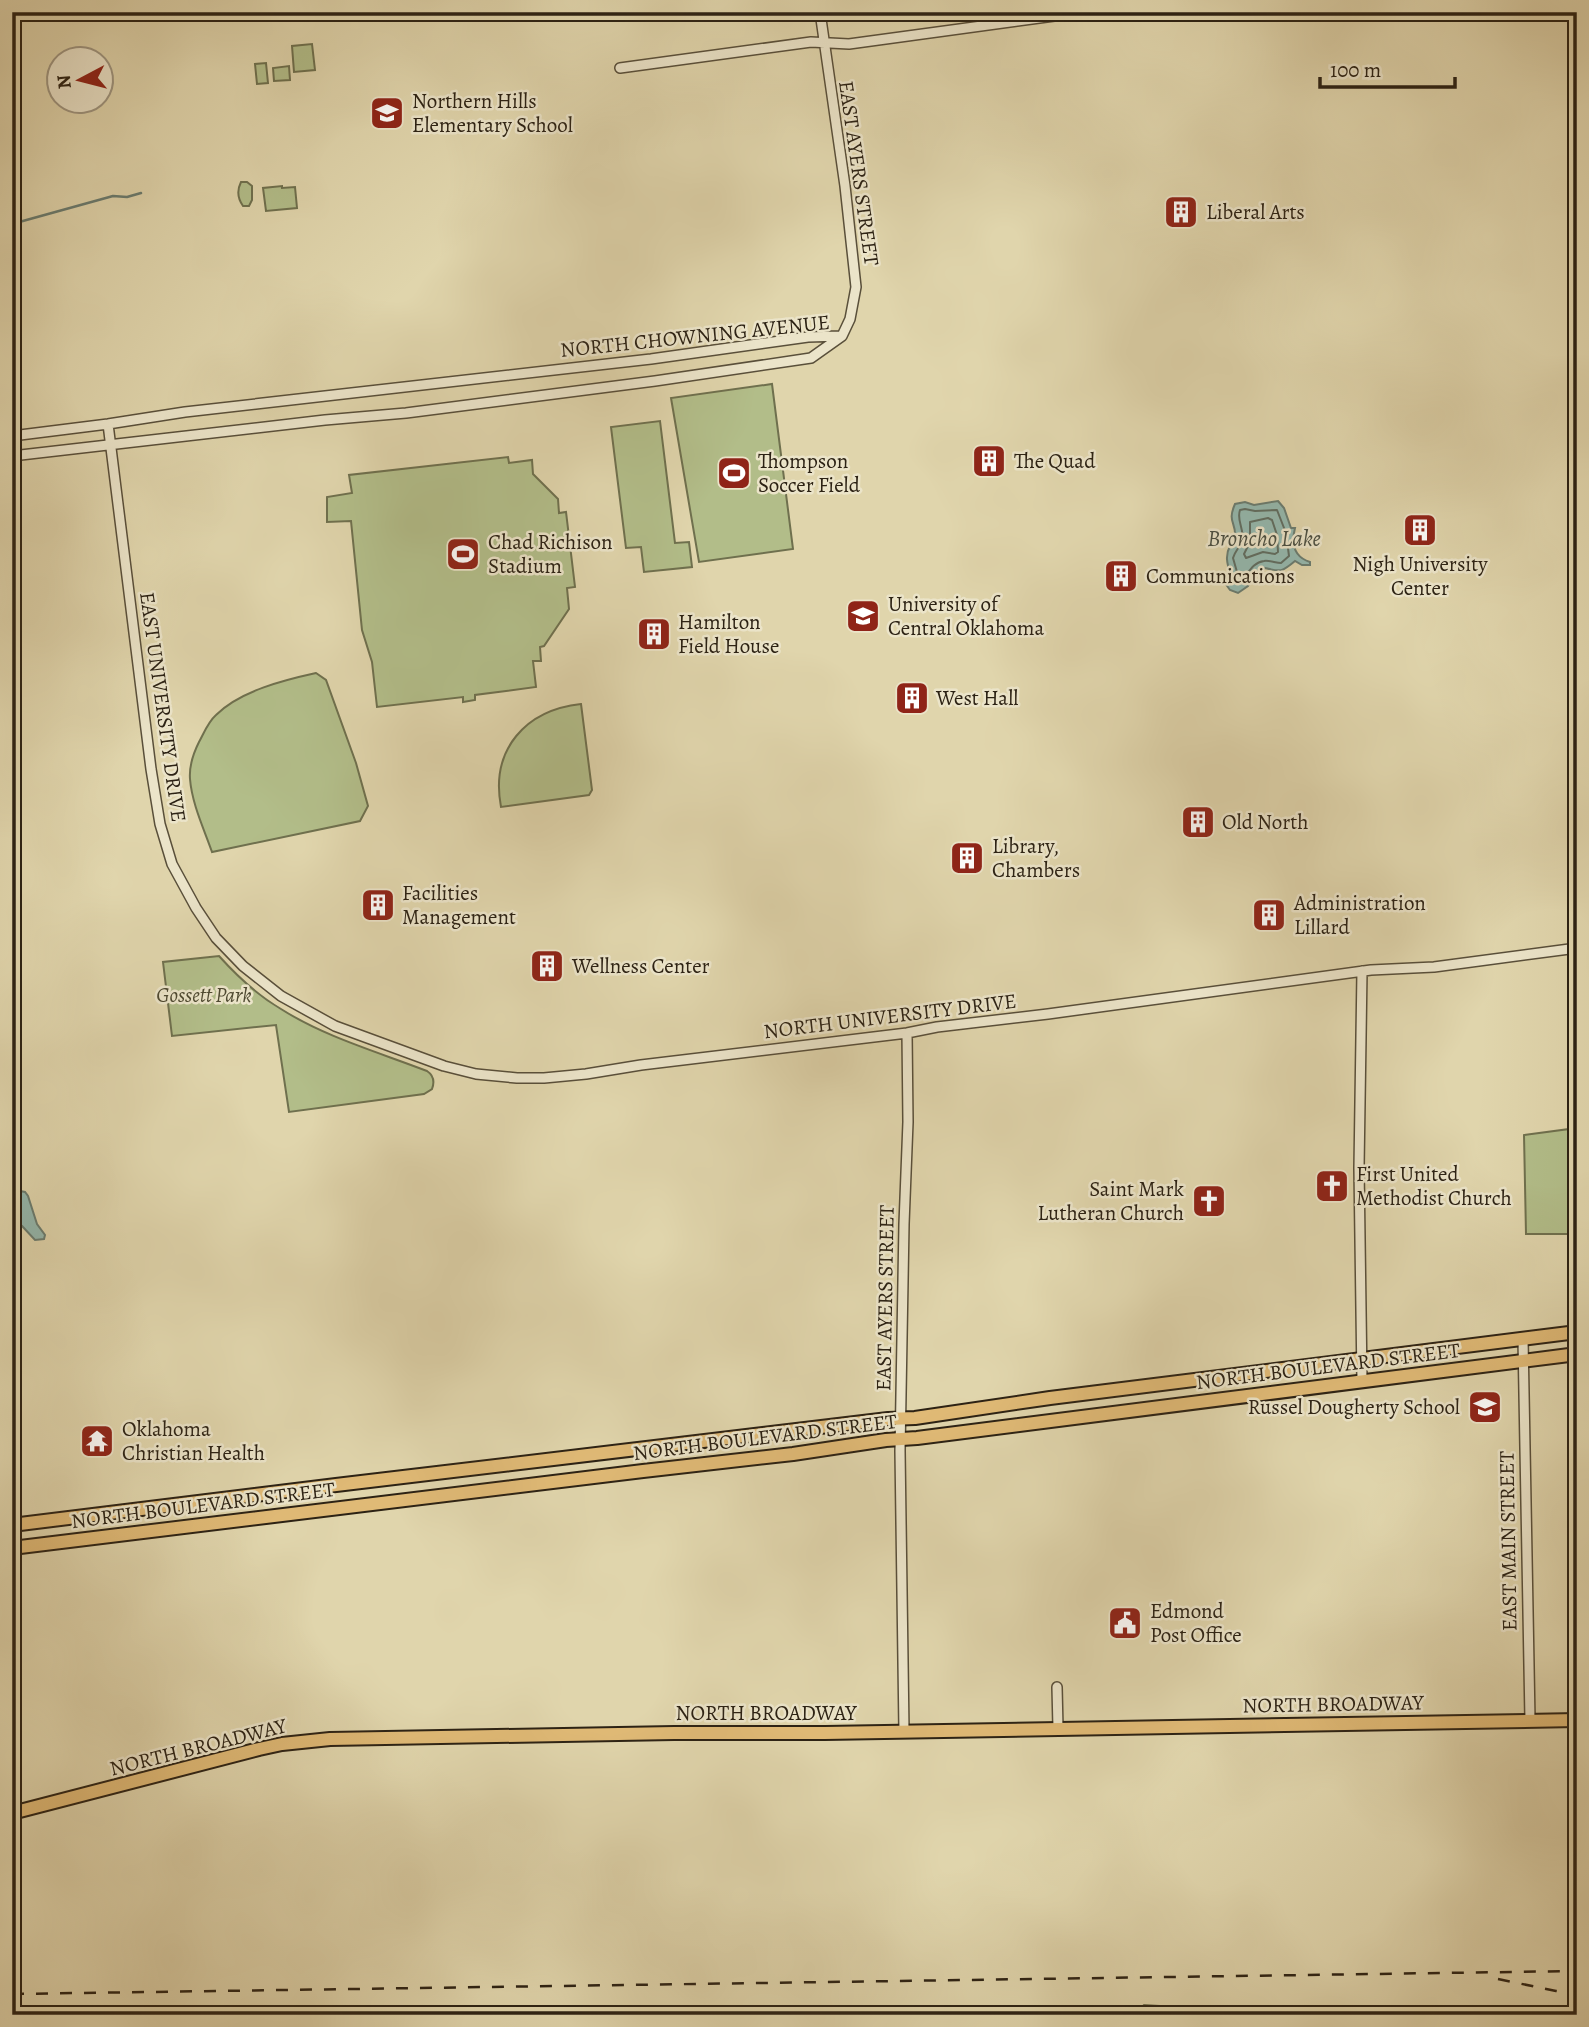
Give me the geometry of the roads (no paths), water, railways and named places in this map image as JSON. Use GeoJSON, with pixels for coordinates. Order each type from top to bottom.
{"type":"FeatureCollection","features":[{"type":"Feature","properties":{"kind":"main road","name":"NORTH BOULEVARD STREET"},"geometry":{"type":"LineString","coordinates":[[12,1525],[900,1419],[1577,1332]]}},
{"type":"Feature","properties":{"kind":"main road","name":"NORTH BOULEVARD STREET"},"geometry":{"type":"LineString","coordinates":[[12,1548],[793,1454],[1577,1354]]}},
{"type":"Feature","properties":{"kind":"main road"},"geometry":{"type":"LineString","coordinates":[[229,1499],[246,1519]]}},
{"type":"Feature","properties":{"kind":"main road","name":"NORTH BROADWAY"},"geometry":{"type":"LineString","coordinates":[[12,1813],[259,1749],[318,1740],[1577,1720]]}},
{"type":"Feature","properties":{"kind":"street","name":"EAST AYERS STREET"},"geometry":{"type":"LineString","coordinates":[[820,12],[845,186],[856,287],[850,318],[842,336]]}},
{"type":"Feature","properties":{"kind":"street"},"geometry":{"type":"LineString","coordinates":[[620,68],[823,42],[849,44],[1084,12]]}},
{"type":"Feature","properties":{"kind":"street","name":"NORTH CHOWNING AVENUE"},"geometry":{"type":"LineString","coordinates":[[12,436],[185,412],[651,359],[808,337],[842,336]]}},
{"type":"Feature","properties":{"kind":"street","name":"NORTH CHOWNING AVENUE"},"geometry":{"type":"LineString","coordinates":[[12,456],[581,392],[811,358],[842,336]]}},
{"type":"Feature","properties":{"kind":"street","name":"EAST UNIVERSITY DRIVE"},"geometry":{"type":"LineString","coordinates":[[108,424],[151,769],[160,824],[172,864],[216,938],[243,966],[281,996]]}},
{"type":"Feature","properties":{"kind":"street","name":"NORTH UNIVERSITY DRIVE"},"geometry":{"type":"LineString","coordinates":[[281,996],[335,1026],[444,1066],[476,1074],[544,1078],[907,1033],[1362,971],[1434,967],[1577,948]]}},
{"type":"Feature","properties":{"kind":"street"},"geometry":{"type":"LineString","coordinates":[[1362,971],[1359,1168],[1362,1381]]}},
{"type":"Feature","properties":{"kind":"street","name":"EAST AYERS STREET"},"geometry":{"type":"LineString","coordinates":[[904,1731],[900,1419],[908,1122],[907,1033]]}},
{"type":"Feature","properties":{"kind":"street","name":"EAST MAIN STREET"},"geometry":{"type":"LineString","coordinates":[[1522,1339],[1530,1720]]}},
{"type":"Feature","properties":{"kind":"street"},"geometry":{"type":"LineString","coordinates":[[1057,1687],[1058,1728]]}},
{"type":"Feature","properties":{"kind":"water","name":"Broncho Lake"},"geometry":{"type":"Polygon","coordinates":[[[1278,501],[1284,508],[1291,528],[1295,528],[1293,539],[1297,553],[1310,562],[1310,565],[1295,561],[1281,570],[1265,568],[1255,573],[1248,586],[1238,593],[1230,590],[1225,583],[1230,573],[1227,553],[1235,536],[1232,518],[1235,504],[1245,502],[1254,505],[1278,501]]]}},
{"type":"Feature","properties":{"kind":"water"},"geometry":{"type":"Polygon","coordinates":[[[20,1191],[28,1196],[37,1224],[45,1235],[44,1239],[35,1240],[22,1226],[12,1223],[12,1195],[20,1191]]]}},
{"type":"Feature","properties":{"kind":"waterway"},"geometry":{"type":"LineString","coordinates":[[12,224],[113,196],[127,197],[141,193]]}},
{"type":"Feature","properties":{"kind":"railway"},"geometry":{"type":"LineString","coordinates":[[12,1994],[1577,1971]]}},
{"type":"Feature","properties":{"kind":"railway"},"geometry":{"type":"LineString","coordinates":[[1498,1979],[1577,1994]]}},
{"type":"Feature","properties":{"kind":"place","name":"Northern Hills Elementary School"},"geometry":{"type":"Point","coordinates":[387,113]}},
{"type":"Feature","properties":{"kind":"place","name":"Liberal Arts"},"geometry":{"type":"Point","coordinates":[1181,212]}},
{"type":"Feature","properties":{"kind":"place","name":"The Quad"},"geometry":{"type":"Point","coordinates":[989,461]}},
{"type":"Feature","properties":{"kind":"place","name":"Thompson Soccer Field"},"geometry":{"type":"Point","coordinates":[734,473]}},
{"type":"Feature","properties":{"kind":"place","name":"Nigh University Center"},"geometry":{"type":"Point","coordinates":[1420,530]}},
{"type":"Feature","properties":{"kind":"place","name":"Chad Richison Stadium"},"geometry":{"type":"Point","coordinates":[463,554]}},
{"type":"Feature","properties":{"kind":"place","name":"Communications"},"geometry":{"type":"Point","coordinates":[1121,576]}},
{"type":"Feature","properties":{"kind":"place","name":"University of Central Oklahoma"},"geometry":{"type":"Point","coordinates":[863,616]}},
{"type":"Feature","properties":{"kind":"place","name":"Hamilton Field House"},"geometry":{"type":"Point","coordinates":[654,634]}},
{"type":"Feature","properties":{"kind":"place","name":"West Hall"},"geometry":{"type":"Point","coordinates":[912,698]}},
{"type":"Feature","properties":{"kind":"place","name":"Old North"},"geometry":{"type":"Point","coordinates":[1198,822]}},
{"type":"Feature","properties":{"kind":"place","name":"Library, Chambers"},"geometry":{"type":"Point","coordinates":[967,858]}},
{"type":"Feature","properties":{"kind":"place","name":"Facilities Management"},"geometry":{"type":"Point","coordinates":[378,905]}},
{"type":"Feature","properties":{"kind":"place","name":"Administration Lillard"},"geometry":{"type":"Point","coordinates":[1269,915]}},
{"type":"Feature","properties":{"kind":"place","name":"Wellness Center"},"geometry":{"type":"Point","coordinates":[547,966]}},
{"type":"Feature","properties":{"kind":"place","name":"First United Methodist Church"},"geometry":{"type":"Point","coordinates":[1332,1186]}},
{"type":"Feature","properties":{"kind":"place","name":"Saint Mark Lutheran Church"},"geometry":{"type":"Point","coordinates":[1209,1201]}},
{"type":"Feature","properties":{"kind":"place","name":"Russel Dougherty School"},"geometry":{"type":"Point","coordinates":[1485,1407]}},
{"type":"Feature","properties":{"kind":"place","name":"Oklahoma Christian Health"},"geometry":{"type":"Point","coordinates":[97,1441]}},
{"type":"Feature","properties":{"kind":"place","name":"Edmond Post Office"},"geometry":{"type":"Point","coordinates":[1125,1623]}},
{"type":"Feature","properties":{"kind":"park label","name":"Gossett Park"},"geometry":{"type":"Point","coordinates":[204,995]}}]}
